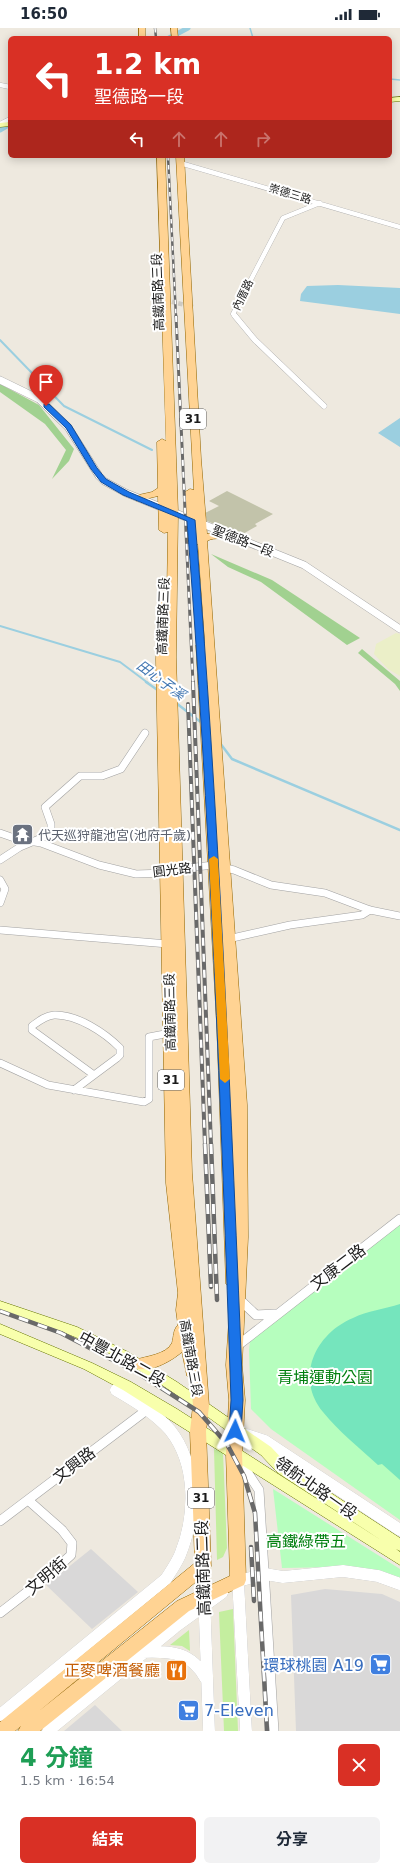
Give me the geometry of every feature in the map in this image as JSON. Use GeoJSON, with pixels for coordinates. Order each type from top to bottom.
{"type":"FeatureCollection","features":[{"type":"Feature","properties":{"kind":"main road","name":"高鐵南路三段"},"geometry":{"type":"LineString","coordinates":[[154,158],[162,490],[172,530],[166,658]]}},
{"type":"Feature","properties":{"kind":"main road","name":"高鐵南路三段"},"geometry":{"type":"LineString","coordinates":[[160,158],[171,500],[168,511],[165,586],[172,871],[180,1003],[188,1232],[201,1406]]}},
{"type":"Feature","properties":{"kind":"main road","name":"高鐵南路三段"},"geometry":{"type":"LineString","coordinates":[[172,158],[176,209],[184,406],[190,497],[194,524],[208,680],[219,866],[223,1029],[235,1347]]}},
{"type":"Feature","properties":{"kind":"main road","name":"高鐵南路三段"},"geometry":{"type":"LineString","coordinates":[[180,160],[191,390],[194,524],[201,542],[209,642],[208,680]]}},
{"type":"Feature","properties":{"kind":"main road"},"geometry":{"type":"LineString","coordinates":[[176,209],[182,217]]}},
{"type":"Feature","properties":{"kind":"main road"},"geometry":{"type":"LineString","coordinates":[[184,406],[191,390]]}},
{"type":"Feature","properties":{"kind":"main road"},"geometry":{"type":"LineString","coordinates":[[137,498],[155,494],[162,490]]}},
{"type":"Feature","properties":{"kind":"main road"},"geometry":{"type":"LineString","coordinates":[[171,500],[177,503],[188,500],[190,497]]}},
{"type":"Feature","properties":{"kind":"main road"},"geometry":{"type":"LineString","coordinates":[[172,530],[194,524]]}},
{"type":"Feature","properties":{"kind":"main road"},"geometry":{"type":"LineString","coordinates":[[201,542],[204,537],[217,534],[227,535]]}},
{"type":"Feature","properties":{"kind":"main road","name":"高鐵南路三段"},"geometry":{"type":"LineString","coordinates":[[219,866],[228,938],[240,1105],[242,1237],[234,1366],[237,1400],[235,1431]]}},
{"type":"Feature","properties":{"kind":"main road","name":"高鐵南路三段"},"geometry":{"type":"LineString","coordinates":[[172,871],[168,944],[173,1183],[176,1223],[185,1293],[183,1310],[192,1374],[201,1406]]}},
{"type":"Feature","properties":{"kind":"main road"},"geometry":{"type":"LineString","coordinates":[[223,1029],[231,990]]}},
{"type":"Feature","properties":{"kind":"main road"},"geometry":{"type":"LineString","coordinates":[[170,1033],[180,1003]]}},
{"type":"Feature","properties":{"kind":"main road"},"geometry":{"type":"LineString","coordinates":[[185,1293],[197,1349]]}},
{"type":"Feature","properties":{"kind":"main road","name":"中豐北路二段"},"geometry":{"type":"LineString","coordinates":[[0,1306],[50,1322],[87,1337],[140,1364],[235,1431]]}},
{"type":"Feature","properties":{"kind":"main road"},"geometry":{"type":"LineString","coordinates":[[140,1364],[164,1358],[178,1348],[182,1334],[183,1310]]}},
{"type":"Feature","properties":{"kind":"main road","name":"中豐北路二段"},"geometry":{"type":"LineString","coordinates":[[0,1329],[48,1348],[114,1379],[172,1413],[234,1453]]}},
{"type":"Feature","properties":{"kind":"main road","name":"高鐵南路二段"},"geometry":{"type":"LineString","coordinates":[[201,1406],[198,1431],[203,1566]]}},
{"type":"Feature","properties":{"kind":"main road","name":"31"},"geometry":{"type":"LineString","coordinates":[[235,1431],[234,1453],[238,1580]]}},
{"type":"Feature","properties":{"kind":"main road","name":"領航北路一段"},"geometry":{"type":"LineString","coordinates":[[235,1431],[266,1451],[283,1469],[400,1545]]}},
{"type":"Feature","properties":{"kind":"main road","name":"領航北路一段"},"geometry":{"type":"LineString","coordinates":[[234,1453],[400,1559]]}},
{"type":"Feature","properties":{"kind":"main road"},"geometry":{"type":"LineString","coordinates":[[2,1731],[203,1566]]}},
{"type":"Feature","properties":{"kind":"main road"},"geometry":{"type":"LineString","coordinates":[[28,1731],[183,1606],[204,1601],[238,1580]]}},
{"type":"Feature","properties":{"kind":"street","name":"崇德三路"},"geometry":{"type":"LineString","coordinates":[[180,160],[400,226]]}},
{"type":"Feature","properties":{"kind":"street","name":"內厝路"},"geometry":{"type":"LineString","coordinates":[[320,203],[283,218],[233,314],[255,340],[324,406]]}},
{"type":"Feature","properties":{"kind":"street","name":"聖德路一段"},"geometry":{"type":"LineString","coordinates":[[0,380],[39,398],[68,427],[94,469],[104,481],[118,490],[168,511],[194,524],[227,535],[304,565],[400,629]]}},
{"type":"Feature","properties":{"kind":"street"},"geometry":{"type":"LineString","coordinates":[[0,860],[20,847],[52,834],[52,830],[47,820],[45,807],[80,776],[97,778],[116,772],[128,762],[136,744],[145,733]]}},
{"type":"Feature","properties":{"kind":"street","name":"圓光路"},"geometry":{"type":"LineString","coordinates":[[0,833],[41,843],[112,869],[136,874],[219,866],[271,885],[325,893],[370,910],[392,913],[400,916]]}},
{"type":"Feature","properties":{"kind":"street"},"geometry":{"type":"LineString","coordinates":[[0,880],[5,889],[0,903]]}},
{"type":"Feature","properties":{"kind":"street","name":"圓光路"},"geometry":{"type":"LineString","coordinates":[[228,938],[290,925],[362,915],[370,910]]}},
{"type":"Feature","properties":{"kind":"street"},"geometry":{"type":"LineString","coordinates":[[0,930],[168,944]]}},
{"type":"Feature","properties":{"kind":"street"},"geometry":{"type":"LineString","coordinates":[[74,1090],[94,1075],[120,1055],[120,1048],[115,1043],[79,1020],[68,1015],[44,1018],[36,1021],[32,1026],[32,1030],[94,1075]]}},
{"type":"Feature","properties":{"kind":"street"},"geometry":{"type":"LineString","coordinates":[[0,1063],[48,1085],[144,1102],[149,1099],[148,1041],[150,1037],[154,1035],[170,1033]]}},
{"type":"Feature","properties":{"kind":"street","name":"文康二路"},"geometry":{"type":"LineString","coordinates":[[235,1347],[275,1314],[400,1219]]}},
{"type":"Feature","properties":{"kind":"street"},"geometry":{"type":"LineString","coordinates":[[239,1299],[256,1315],[275,1314]]}},
{"type":"Feature","properties":{"kind":"street","name":"高鐵南路二段"},"geometry":{"type":"LineString","coordinates":[[112,1623],[166,1579],[181,1553],[188,1531],[190,1493],[187,1462],[176,1437],[160,1419],[148,1409],[116,1390]]}},
{"type":"Feature","properties":{"kind":"street","name":"文興路"},"geometry":{"type":"LineString","coordinates":[[0,1521],[148,1409]]}},
{"type":"Feature","properties":{"kind":"street","name":"領航北路一段"},"geometry":{"type":"LineString","coordinates":[[235,1431],[265,1441],[400,1530]]}},
{"type":"Feature","properties":{"kind":"street"},"geometry":{"type":"LineString","coordinates":[[234,1453],[259,1490],[274,1731]]}},
{"type":"Feature","properties":{"kind":"street","name":"文明街"},"geometry":{"type":"LineString","coordinates":[[0,1613],[71,1555],[72,1543],[62,1530],[28,1500]]}},
{"type":"Feature","properties":{"kind":"street","name":"高鐵南路二段"},"geometry":{"type":"LineString","coordinates":[[203,1566],[209,1731]]}},
{"type":"Feature","properties":{"kind":"street"},"geometry":{"type":"LineString","coordinates":[[246,1731],[238,1580],[265,1574],[283,1577],[343,1571],[378,1576],[400,1584]]}},
{"type":"Feature","properties":{"kind":"street"},"geometry":{"type":"LineString","coordinates":[[0,1715],[112,1623],[164,1598]]}},
{"type":"Feature","properties":{"kind":"street"},"geometry":{"type":"LineString","coordinates":[[48,1731],[143,1652],[192,1614],[204,1601]]}},
{"type":"Feature","properties":{"kind":"street"},"geometry":{"type":"LineString","coordinates":[[143,1652],[167,1651],[180,1654],[191,1660],[202,1671],[207,1682]]}},
{"type":"Feature","properties":{"kind":"shaded area"},"geometry":{"type":"Polygon","coordinates":[[[227,491],[273,514],[255,524],[257,526],[241,535],[207,521],[205,513],[219,506],[209,501],[227,491]]]}},
{"type":"Feature","properties":{"kind":"shaded area"},"geometry":{"type":"Polygon","coordinates":[[[396,633],[400,634],[400,676],[388,669],[374,654],[376,644],[396,633]]]}},
{"type":"Feature","properties":{"kind":"shaded area"},"geometry":{"type":"Polygon","coordinates":[[[91,1549],[138,1592],[92,1629],[46,1585],[91,1549]]]}},
{"type":"Feature","properties":{"kind":"shaded area"},"geometry":{"type":"Polygon","coordinates":[[[325,1589],[382,1594],[400,1602],[400,1731],[296,1731],[291,1595],[325,1589]]]}},
{"type":"Feature","properties":{"kind":"shaded area"},"geometry":{"type":"Polygon","coordinates":[[[95,1705],[122,1731],[64,1731],[95,1705]]]}},
{"type":"Feature","properties":{"kind":"green space"},"geometry":{"type":"Polygon","coordinates":[[[0,384],[39,405],[74,449],[69,461],[52,479],[66,450],[45,424],[0,392],[0,384]]]}},
{"type":"Feature","properties":{"kind":"green space"},"geometry":{"type":"Polygon","coordinates":[[[211,554],[272,580],[360,638],[347,645],[261,582],[228,567],[211,554]]]}},
{"type":"Feature","properties":{"kind":"green space"},"geometry":{"type":"Polygon","coordinates":[[[362,649],[400,681],[400,691],[395,684],[358,653],[362,649]]]}},
{"type":"Feature","properties":{"kind":"green space","name":"青埔運動公園"},"geometry":{"type":"Polygon","coordinates":[[[400,1224],[400,1520],[271,1429],[251,1409],[249,1350],[250,1341],[400,1224]]]}},
{"type":"Feature","properties":{"kind":"green space"},"geometry":{"type":"Polygon","coordinates":[[[400,1304],[400,1480],[382,1464],[378,1465],[343,1433],[323,1412],[315,1399],[311,1385],[310,1371],[313,1358],[319,1346],[328,1335],[340,1325],[364,1314],[400,1304]]]}},
{"type":"Feature","properties":{"kind":"green space"},"geometry":{"type":"Polygon","coordinates":[[[214,1449],[223,1452],[227,1548],[223,1557],[217,1560],[214,1449]]]}},
{"type":"Feature","properties":{"kind":"green space","name":"高鐵綠帶五"},"geometry":{"type":"Polygon","coordinates":[[[273,1489],[400,1569],[400,1580],[337,1567],[282,1568],[273,1489]]]}},
{"type":"Feature","properties":{"kind":"green space"},"geometry":{"type":"Polygon","coordinates":[[[233,1609],[238,1731],[224,1731],[219,1612],[233,1609]]]}},
{"type":"Feature","properties":{"kind":"green space"},"geometry":{"type":"Polygon","coordinates":[[[189,1630],[190,1651],[182,1646],[170,1645],[189,1630]]]}},
{"type":"Feature","properties":{"kind":"water"},"geometry":{"type":"Polygon","coordinates":[[[338,285],[400,288],[400,314],[300,301],[301,294],[307,286],[338,285]]]}},
{"type":"Feature","properties":{"kind":"water"},"geometry":{"type":"Polygon","coordinates":[[[400,418],[400,447],[378,433],[400,418]]]}},
{"type":"Feature","properties":{"kind":"waterway"},"geometry":{"type":"LineString","coordinates":[[173,36],[188,28]]}},
{"type":"Feature","properties":{"kind":"waterway"},"geometry":{"type":"LineString","coordinates":[[250,28],[252,36]]}},
{"type":"Feature","properties":{"kind":"waterway"},"geometry":{"type":"LineString","coordinates":[[392,79],[400,80]]}},
{"type":"Feature","properties":{"kind":"waterway"},"geometry":{"type":"LineString","coordinates":[[0,130],[8,125]]}},
{"type":"Feature","properties":{"kind":"waterway"},"geometry":{"type":"LineString","coordinates":[[0,340],[64,406],[152,450]]}},
{"type":"Feature","properties":{"kind":"waterway","name":"田心子溪"},"geometry":{"type":"LineString","coordinates":[[0,626],[120,662],[148,683]]}},
{"type":"Feature","properties":{"kind":"waterway","name":"田心子溪"},"geometry":{"type":"LineString","coordinates":[[146,682],[159,691]]}},
{"type":"Feature","properties":{"kind":"waterway","name":"田心子溪"},"geometry":{"type":"LineString","coordinates":[[176,703],[202,723]]}},
{"type":"Feature","properties":{"kind":"waterway","name":"田心子溪"},"geometry":{"type":"LineString","coordinates":[[220,743],[232,759],[400,830]]}},
{"type":"Feature","properties":{"kind":"tunnel"},"geometry":{"type":"LineString","coordinates":[[153,297],[193,307]]}},
{"type":"Feature","properties":{"kind":"railway"},"geometry":{"type":"LineString","coordinates":[[155,28],[156,36]]}},
{"type":"Feature","properties":{"kind":"railway"},"geometry":{"type":"LineString","coordinates":[[168,158],[176,317]]}},
{"type":"Feature","properties":{"kind":"railway"},"geometry":{"type":"LineString","coordinates":[[176,316],[193,683]]}},
{"type":"Feature","properties":{"kind":"railway"},"geometry":{"type":"LineString","coordinates":[[193,682],[211,1145]]}},
{"type":"Feature","properties":{"kind":"railway"},"geometry":{"type":"LineString","coordinates":[[188,704],[205,1145]]}},
{"type":"Feature","properties":{"kind":"railway"},"geometry":{"type":"LineString","coordinates":[[205,1144],[211,1287]]}},
{"type":"Feature","properties":{"kind":"railway"},"geometry":{"type":"LineString","coordinates":[[211,1144],[217,1300]]}},
{"type":"Feature","properties":{"kind":"railway"},"geometry":{"type":"LineString","coordinates":[[0,1311],[61,1333],[138,1373],[199,1412],[227,1444],[244,1476],[255,1513],[267,1731]]}},
{"type":"Feature","properties":{"kind":"railway"},"geometry":{"type":"LineString","coordinates":[[251,1547],[254,1601]]}},
{"type":"Feature","properties":{"kind":"slow traffic"},"geometry":{"type":"LineString","coordinates":[[214,859],[225,1079]]}},
{"type":"Feature","properties":{"kind":"place","name":"代天巡狩龍池宮(池府千歲)"},"geometry":{"type":"Point","coordinates":[23,835]}},
{"type":"Feature","properties":{"kind":"place","name":"環球桃園 A19"},"geometry":{"type":"Point","coordinates":[380,1665]}},
{"type":"Feature","properties":{"kind":"place","name":"正麥啤酒餐廳"},"geometry":{"type":"Point","coordinates":[176,1670]}},
{"type":"Feature","properties":{"kind":"place","name":"7-Eleven"},"geometry":{"type":"Point","coordinates":[188,1710]}},
{"type":"Feature","properties":{"kind":"route"},"geometry":{"type":"LineString","coordinates":[[46,406],[68,427],[98,476],[104,481],[126,494],[191,520],[204,678],[223,1029],[235,1347],[234,1366],[237,1400],[235,1431]]}}]}
